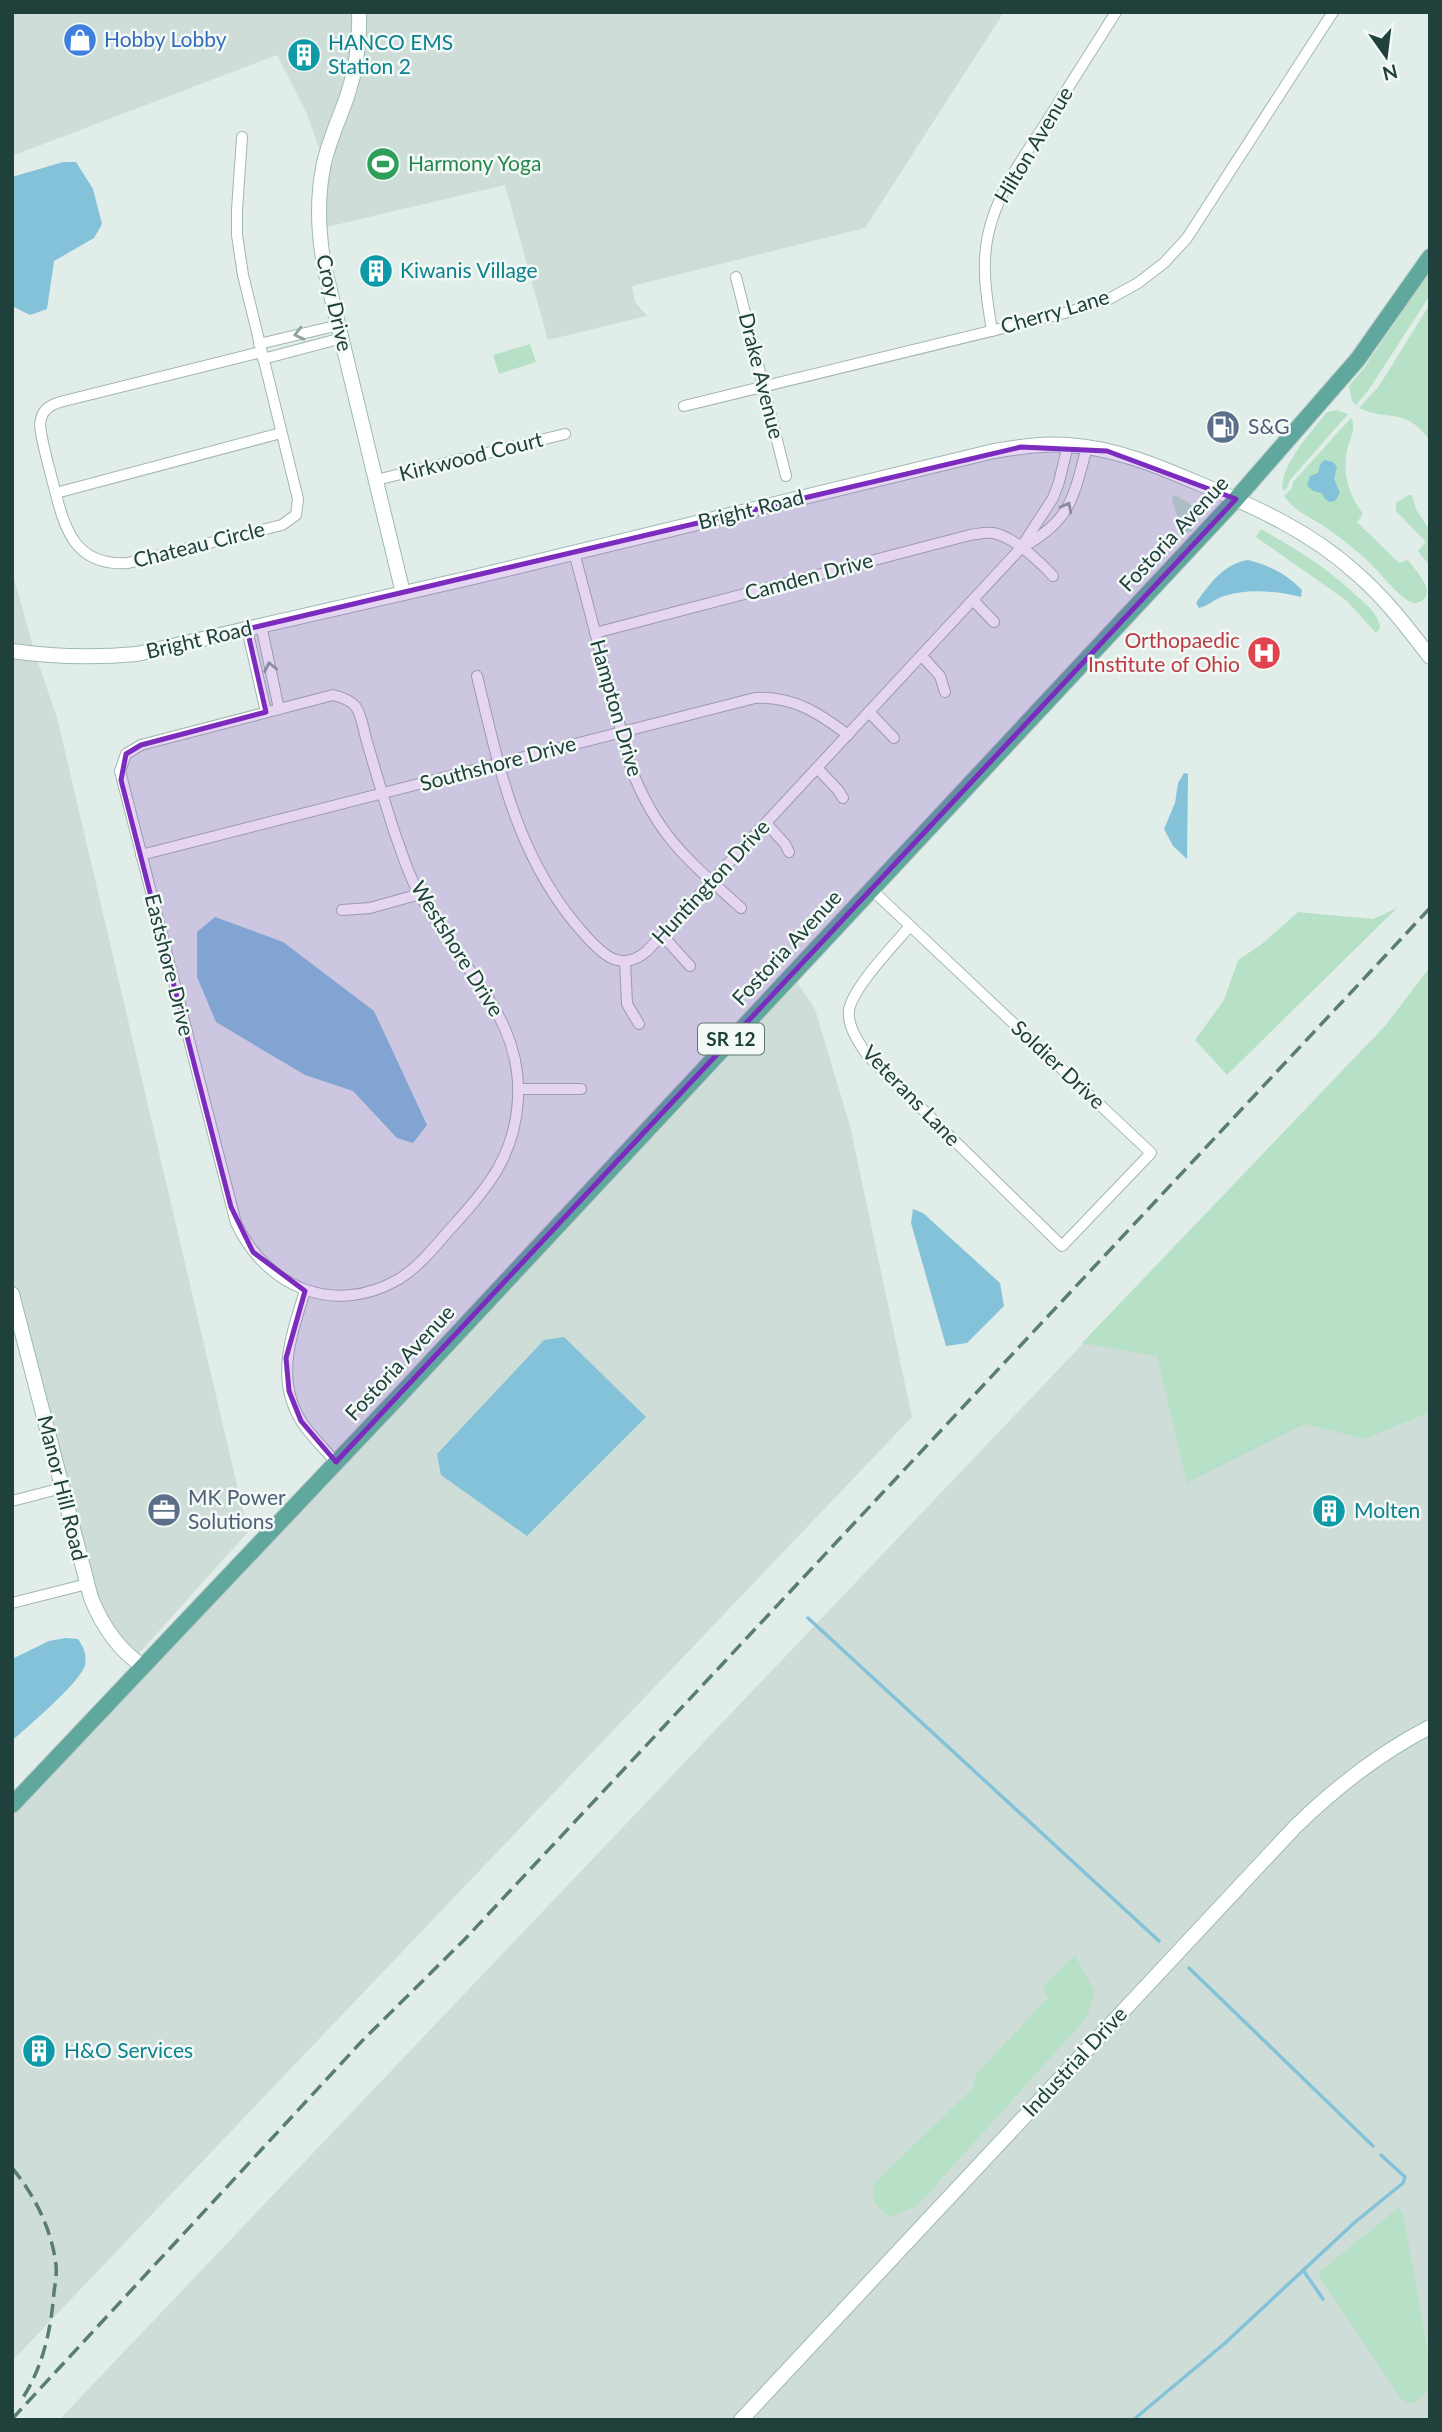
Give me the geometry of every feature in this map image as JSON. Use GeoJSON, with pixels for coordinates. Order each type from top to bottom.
{"type":"FeatureCollection","features":[{"type":"Feature","properties":{"kind":"main road","name":"Fostoria Avenue"},"geometry":{"type":"LineString","coordinates":[[12,1805],[1236,499],[1358,359],[1430,257]]}},
{"type":"Feature","properties":{"kind":"street","name":"Croy Drive"},"geometry":{"type":"LineString","coordinates":[[359,12],[354,74],[329,145],[319,195],[320,246],[403,593]]}},
{"type":"Feature","properties":{"kind":"street","name":"Hilton Avenue"},"geometry":{"type":"LineString","coordinates":[[992,331],[985,287],[985,253],[997,204],[1012,174],[1116,12]]}},
{"type":"Feature","properties":{"kind":"street","name":"Cherry Lane"},"geometry":{"type":"LineString","coordinates":[[684,406],[1101,302],[1138,283],[1164,263],[1197,225],[1333,12]]}},
{"type":"Feature","properties":{"kind":"street","name":"Chateau Circle"},"geometry":{"type":"LineString","coordinates":[[243,136],[237,234],[243,275],[299,507],[296,515],[282,525],[145,559],[112,563],[88,555],[76,544],[64,522],[40,425],[41,416],[52,405],[261,351]]}},
{"type":"Feature","properties":{"kind":"street","name":"Drake Avenue"},"geometry":{"type":"LineString","coordinates":[[736,277],[786,476]]}},
{"type":"Feature","properties":{"kind":"street"},"geometry":{"type":"LineString","coordinates":[[261,351],[340,331]]}},
{"type":"Feature","properties":{"kind":"street"},"geometry":{"type":"LineString","coordinates":[[56,493],[281,433]]}},
{"type":"Feature","properties":{"kind":"street","name":"Kirkwood Court"},"geometry":{"type":"LineString","coordinates":[[376,480],[565,434]]}},
{"type":"Feature","properties":{"kind":"street","name":"Bright Road"},"geometry":{"type":"LineString","coordinates":[[12,651],[60,656],[110,657],[137,654],[994,451],[1068,445],[1087,447],[1154,465],[1236,499],[1296,529],[1337,556],[1373,589],[1430,657]]}},
{"type":"Feature","properties":{"kind":"street","name":"Huntington Drive"},"geometry":{"type":"LineString","coordinates":[[625,961],[641,956],[712,882],[1020,549],[1053,498],[1068,445]]}},
{"type":"Feature","properties":{"kind":"street","name":"Huntington Drive"},"geometry":{"type":"LineString","coordinates":[[1020,549],[1043,536],[1065,512],[1087,447]]}},
{"type":"Feature","properties":{"kind":"street","name":"Camden Drive"},"geometry":{"type":"LineString","coordinates":[[595,633],[970,535],[1002,536],[1038,559],[1053,576]]}},
{"type":"Feature","properties":{"kind":"street","name":"Hampton Drive"},"geometry":{"type":"LineString","coordinates":[[574,552],[631,768],[652,814],[682,855],[741,908]]}},
{"type":"Feature","properties":{"kind":"street"},"geometry":{"type":"LineString","coordinates":[[973,600],[994,622]]}},
{"type":"Feature","properties":{"kind":"street"},"geometry":{"type":"LineString","coordinates":[[254,627],[279,709]]}},
{"type":"Feature","properties":{"kind":"street"},"geometry":{"type":"LineString","coordinates":[[254,627],[266,712]]}},
{"type":"Feature","properties":{"kind":"street"},"geometry":{"type":"LineString","coordinates":[[922,656],[940,676],[945,692]]}},
{"type":"Feature","properties":{"kind":"street"},"geometry":{"type":"LineString","coordinates":[[477,676],[498,764],[515,820],[548,886],[577,926],[599,951],[612,959],[625,961],[626,1004],[639,1024]]}},
{"type":"Feature","properties":{"kind":"street","name":"Westshore Drive"},"geometry":{"type":"LineString","coordinates":[[266,712],[333,695],[352,703],[358,709],[382,795],[407,867],[419,894],[502,1020],[513,1050],[518,1089],[509,1147],[495,1177],[412,1269],[369,1291],[337,1295],[305,1291]]}},
{"type":"Feature","properties":{"kind":"street","name":"Southshore Drive"},"geometry":{"type":"LineString","coordinates":[[141,855],[739,701],[779,699],[810,708],[848,735]]}},
{"type":"Feature","properties":{"kind":"street","name":"Eastshore Drive"},"geometry":{"type":"LineString","coordinates":[[266,712],[141,745],[126,754],[122,762],[121,780],[236,1223],[253,1252],[265,1264],[305,1291]]}},
{"type":"Feature","properties":{"kind":"street"},"geometry":{"type":"LineString","coordinates":[[869,712],[894,738]]}},
{"type":"Feature","properties":{"kind":"street"},"geometry":{"type":"LineString","coordinates":[[817,768],[843,798]]}},
{"type":"Feature","properties":{"kind":"street"},"geometry":{"type":"LineString","coordinates":[[766,823],[789,852]]}},
{"type":"Feature","properties":{"kind":"street","name":"Soldier Drive"},"geometry":{"type":"LineString","coordinates":[[871,889],[1151,1153],[1062,1246]]}},
{"type":"Feature","properties":{"kind":"street"},"geometry":{"type":"LineString","coordinates":[[342,910],[370,908],[419,894]]}},
{"type":"Feature","properties":{"kind":"street","name":"Veterans Lane"},"geometry":{"type":"LineString","coordinates":[[910,926],[861,985],[849,1009],[855,1037],[867,1055],[1062,1246]]}},
{"type":"Feature","properties":{"kind":"street"},"geometry":{"type":"LineString","coordinates":[[662,934],[690,966]]}},
{"type":"Feature","properties":{"kind":"street"},"geometry":{"type":"LineString","coordinates":[[518,1089],[581,1089]]}},
{"type":"Feature","properties":{"kind":"street"},"geometry":{"type":"LineString","coordinates":[[305,1291],[286,1358],[289,1391],[301,1421],[336,1462]]}},
{"type":"Feature","properties":{"kind":"street","name":"Manor Hill Road"},"geometry":{"type":"LineString","coordinates":[[13,1304],[97,1614],[127,1656],[143,1666]]}},
{"type":"Feature","properties":{"kind":"street"},"geometry":{"type":"LineString","coordinates":[[12,1501],[62,1488]]}},
{"type":"Feature","properties":{"kind":"street"},"geometry":{"type":"LineString","coordinates":[[12,1603],[87,1584]]}},
{"type":"Feature","properties":{"kind":"street","name":"Industrial Drive"},"geometry":{"type":"LineString","coordinates":[[741,2420],[1295,1827],[1363,1767],[1430,1727]]}},
{"type":"Feature","properties":{"kind":"highlighted area"},"geometry":{"type":"Polygon","coordinates":[[[1021,447],[1107,451],[1236,499],[336,1462],[301,1421],[289,1391],[286,1358],[305,1291],[253,1252],[231,1207],[121,780],[126,754],[141,745],[266,712],[247,629],[1021,447]]]}},
{"type":"Feature","properties":{"kind":"shaded area"},"geometry":{"type":"Polygon","coordinates":[[[12,12],[1004,12],[865,228],[632,286],[635,302],[647,316],[548,340],[505,185],[318,229],[324,162],[307,114],[277,55],[12,156],[12,12]]]}},
{"type":"Feature","properties":{"kind":"shaded area"},"geometry":{"type":"Polygon","coordinates":[[[12,571],[35,654],[57,717],[248,1532],[133,1660],[97,1613],[12,1294],[12,571]]]}},
{"type":"Feature","properties":{"kind":"shaded area"},"geometry":{"type":"Polygon","coordinates":[[[796,981],[815,1009],[850,1126],[912,1417],[14,2359],[12,1816],[796,981]]]}},
{"type":"Feature","properties":{"kind":"shaded area"},"geometry":{"type":"Polygon","coordinates":[[[1385,1026],[1430,1241],[1430,2420],[59,2420],[1385,1026]]]}},
{"type":"Feature","properties":{"kind":"green space"},"geometry":{"type":"Polygon","coordinates":[[[1430,271],[1430,295],[1370,388],[1356,405],[1352,401],[1349,386],[1430,271]]]}},
{"type":"Feature","properties":{"kind":"green space"},"geometry":{"type":"Polygon","coordinates":[[[1430,304],[1430,440],[1421,429],[1404,419],[1359,408],[1379,386],[1430,304]]]}},
{"type":"Feature","properties":{"kind":"green space"},"geometry":{"type":"Polygon","coordinates":[[[530,344],[536,362],[499,374],[493,355],[530,344]]]}},
{"type":"Feature","properties":{"kind":"green space"},"geometry":{"type":"Polygon","coordinates":[[[1337,410],[1348,414],[1283,491],[1286,471],[1298,449],[1327,412],[1337,410]]]}},
{"type":"Feature","properties":{"kind":"green space"},"geometry":{"type":"Polygon","coordinates":[[[1351,418],[1353,430],[1345,467],[1350,491],[1363,514],[1357,522],[1399,563],[1408,560],[1416,570],[1427,589],[1424,600],[1417,603],[1406,599],[1359,553],[1327,528],[1298,511],[1284,496],[1292,488],[1293,482],[1351,418]]]}},
{"type":"Feature","properties":{"kind":"green space"},"geometry":{"type":"Polygon","coordinates":[[[1173,495],[1193,507],[1195,517],[1192,531],[1186,532],[1179,523],[1173,495]]]}},
{"type":"Feature","properties":{"kind":"green space"},"geometry":{"type":"Polygon","coordinates":[[[1412,495],[1416,509],[1430,531],[1430,566],[1418,551],[1426,542],[1396,511],[1396,503],[1412,495]]]}},
{"type":"Feature","properties":{"kind":"green space"},"geometry":{"type":"Polygon","coordinates":[[[1261,529],[1312,560],[1347,587],[1375,615],[1380,628],[1376,633],[1347,601],[1256,537],[1261,529]]]}},
{"type":"Feature","properties":{"kind":"green space"},"geometry":{"type":"Polygon","coordinates":[[[1397,908],[1227,1075],[1195,1040],[1224,1000],[1238,960],[1262,944],[1298,912],[1373,919],[1397,908]]]}},
{"type":"Feature","properties":{"kind":"green space"},"geometry":{"type":"Polygon","coordinates":[[[1430,967],[1430,1412],[1365,1439],[1305,1424],[1187,1483],[1157,1356],[1082,1343],[1385,1026],[1430,967]]]}},
{"type":"Feature","properties":{"kind":"green space"},"geometry":{"type":"Polygon","coordinates":[[[1075,1955],[1095,1992],[1087,2017],[917,2206],[889,2217],[873,2201],[873,2184],[973,2088],[976,2074],[1048,1998],[1042,1988],[1075,1955]]]}},
{"type":"Feature","properties":{"kind":"green space"},"geometry":{"type":"Polygon","coordinates":[[[1398,2208],[1403,2213],[1430,2364],[1430,2389],[1413,2404],[1403,2401],[1321,2279],[1319,2272],[1398,2208]]]}},
{"type":"Feature","properties":{"kind":"water"},"geometry":{"type":"Polygon","coordinates":[[[63,162],[76,162],[93,189],[102,224],[94,238],[54,261],[47,309],[30,315],[12,306],[12,177],[63,162]]]}},
{"type":"Feature","properties":{"kind":"water"},"geometry":{"type":"Polygon","coordinates":[[[1324,460],[1333,462],[1337,467],[1334,479],[1340,493],[1335,501],[1330,502],[1322,493],[1313,491],[1307,485],[1310,476],[1318,473],[1324,460]]]}},
{"type":"Feature","properties":{"kind":"water"},"geometry":{"type":"Polygon","coordinates":[[[1248,560],[1270,567],[1290,579],[1302,590],[1301,597],[1273,592],[1242,592],[1224,596],[1199,608],[1196,603],[1218,576],[1232,565],[1248,560]]]}},
{"type":"Feature","properties":{"kind":"water"},"geometry":{"type":"Polygon","coordinates":[[[1184,773],[1188,774],[1187,859],[1173,846],[1164,829],[1175,803],[1178,783],[1184,773]]]}},
{"type":"Feature","properties":{"kind":"water"},"geometry":{"type":"Polygon","coordinates":[[[215,917],[283,942],[374,1011],[427,1125],[413,1143],[397,1138],[353,1091],[305,1075],[216,1022],[197,977],[197,932],[215,917]]]}},
{"type":"Feature","properties":{"kind":"water"},"geometry":{"type":"Polygon","coordinates":[[[913,1209],[923,1213],[1000,1283],[1004,1306],[967,1343],[946,1346],[911,1223],[913,1209]]]}},
{"type":"Feature","properties":{"kind":"water"},"geometry":{"type":"Polygon","coordinates":[[[564,1337],[646,1417],[527,1536],[441,1475],[437,1454],[544,1340],[564,1337]]]}},
{"type":"Feature","properties":{"kind":"water"},"geometry":{"type":"Polygon","coordinates":[[[78,1639],[83,1649],[86,1661],[81,1673],[64,1693],[12,1741],[12,1659],[49,1641],[78,1639]]]}},
{"type":"Feature","properties":{"kind":"waterway"},"geometry":{"type":"LineString","coordinates":[[808,1618],[1159,1941]]}},
{"type":"Feature","properties":{"kind":"waterway"},"geometry":{"type":"LineString","coordinates":[[1189,1968],[1373,2146]]}},
{"type":"Feature","properties":{"kind":"waterway"},"geometry":{"type":"LineString","coordinates":[[1133,2420],[1224,2344],[1354,2223],[1403,2183],[1405,2177],[1381,2155]]}},
{"type":"Feature","properties":{"kind":"waterway"},"geometry":{"type":"LineString","coordinates":[[1303,2270],[1323,2299]]}},
{"type":"Feature","properties":{"kind":"railway"},"geometry":{"type":"LineString","coordinates":[[12,2419],[362,2041],[465,1939],[1430,908]]}},
{"type":"Feature","properties":{"kind":"railway"},"geometry":{"type":"LineString","coordinates":[[12,2168],[41,2214],[51,2239],[56,2268],[51,2320],[45,2348],[22,2399]]}},
{"type":"Feature","properties":{"kind":"place","name":"Hobby Lobby"},"geometry":{"type":"Point","coordinates":[80,40]}},
{"type":"Feature","properties":{"kind":"place","name":"HANCO EMS Station 2"},"geometry":{"type":"Point","coordinates":[304,55]}},
{"type":"Feature","properties":{"kind":"place","name":"Harmony Yoga"},"geometry":{"type":"Point","coordinates":[383,164]}},
{"type":"Feature","properties":{"kind":"place","name":"Kiwanis Village"},"geometry":{"type":"Point","coordinates":[376,271]}},
{"type":"Feature","properties":{"kind":"place","name":"S&G"},"geometry":{"type":"Point","coordinates":[1223,427]}},
{"type":"Feature","properties":{"kind":"place","name":"Orthopaedic Institute of Ohio"},"geometry":{"type":"Point","coordinates":[1264,653]}},
{"type":"Feature","properties":{"kind":"place","name":"MK Power Solutions"},"geometry":{"type":"Point","coordinates":[164,1510]}},
{"type":"Feature","properties":{"kind":"place","name":"Molten"},"geometry":{"type":"Point","coordinates":[1329,1511]}},
{"type":"Feature","properties":{"kind":"place","name":"H&O Services"},"geometry":{"type":"Point","coordinates":[39,2051]}}]}
